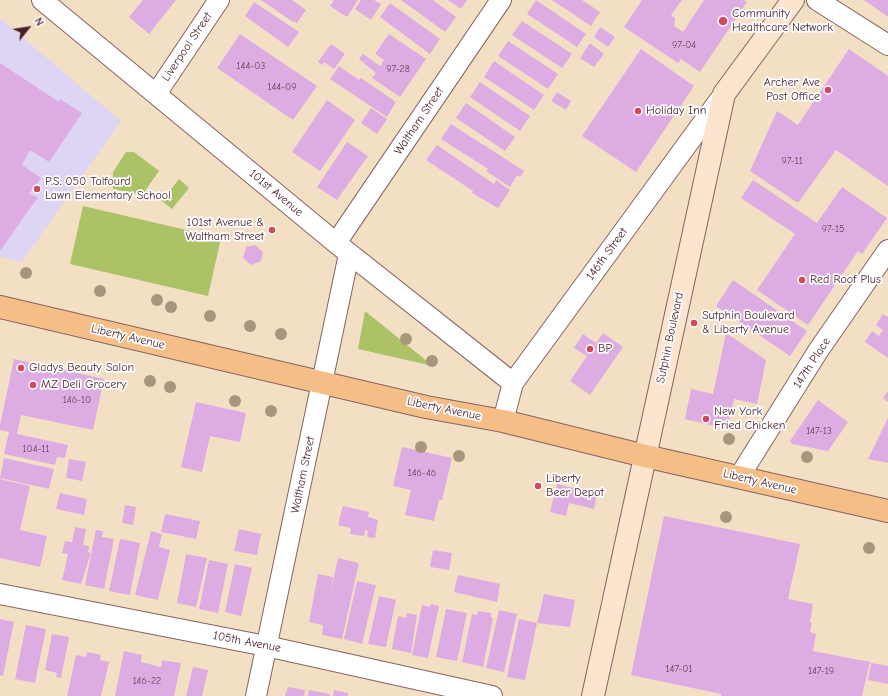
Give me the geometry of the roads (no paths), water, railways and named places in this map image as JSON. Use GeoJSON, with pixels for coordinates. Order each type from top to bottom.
{"type":"FeatureCollection","features":[{"type":"Feature","properties":{"kind":"main road","name":"Sutphin Boulevard"},"geometry":{"type":"LineString","coordinates":[[593,696],[724,94],[793,0]]}},
{"type":"Feature","properties":{"kind":"main road","name":"Liberty Avenue"},"geometry":{"type":"LineString","coordinates":[[0,307],[426,407],[503,421],[645,456],[888,511]]}},
{"type":"Feature","properties":{"kind":"street","name":"101st Avenue"},"geometry":{"type":"LineString","coordinates":[[42,0],[343,248],[512,383]]}},
{"type":"Feature","properties":{"kind":"street","name":"Liverpool Street"},"geometry":{"type":"LineString","coordinates":[[156,94],[219,0]]}},
{"type":"Feature","properties":{"kind":"street","name":"Waltham Street"},"geometry":{"type":"LineString","coordinates":[[256,696],[322,382],[343,248],[501,0]]}},
{"type":"Feature","properties":{"kind":"street"},"geometry":{"type":"LineString","coordinates":[[817,0],[888,46]]}},
{"type":"Feature","properties":{"kind":"street","name":"146th Street"},"geometry":{"type":"LineString","coordinates":[[503,421],[512,383],[724,94]]}},
{"type":"Feature","properties":{"kind":"street","name":"147th Place"},"geometry":{"type":"LineString","coordinates":[[739,477],[818,351],[888,250]]}},
{"type":"Feature","properties":{"kind":"street","name":"105th Avenue"},"geometry":{"type":"LineString","coordinates":[[0,594],[266,646],[492,696]]}},
{"type":"Feature","properties":{"kind":"place","name":"Community Healthcare Network"},"geometry":{"type":"Point","coordinates":[723,21]}},
{"type":"Feature","properties":{"kind":"place","name":"Archer Ave Post Office"},"geometry":{"type":"Point","coordinates":[828,90]}},
{"type":"Feature","properties":{"kind":"place","name":"Holiday Inn"},"geometry":{"type":"Point","coordinates":[638,111]}},
{"type":"Feature","properties":{"kind":"place","name":"P.S. 050 Talfourd Lawn Elementary School"},"geometry":{"type":"Point","coordinates":[37,189]}},
{"type":"Feature","properties":{"kind":"place","name":"101st Avenue & Waltham Street"},"geometry":{"type":"Point","coordinates":[272,230]}},
{"type":"Feature","properties":{"kind":"place","name":"Red Roof Plus"},"geometry":{"type":"Point","coordinates":[802,280]}},
{"type":"Feature","properties":{"kind":"place","name":"Sutphin Boulevard & Liberty Avenue"},"geometry":{"type":"Point","coordinates":[694,323]}},
{"type":"Feature","properties":{"kind":"place","name":"BP"},"geometry":{"type":"Point","coordinates":[590,349]}},
{"type":"Feature","properties":{"kind":"place","name":"Gladys Beauty Salon"},"geometry":{"type":"Point","coordinates":[21,368]}},
{"type":"Feature","properties":{"kind":"place","name":"MZ Deli Grocery"},"geometry":{"type":"Point","coordinates":[33,385]}},
{"type":"Feature","properties":{"kind":"place","name":"New York Fried Chicken"},"geometry":{"type":"Point","coordinates":[706,419]}},
{"type":"Feature","properties":{"kind":"place","name":"Liberty Beer Depot"},"geometry":{"type":"Point","coordinates":[538,486]}}]}
